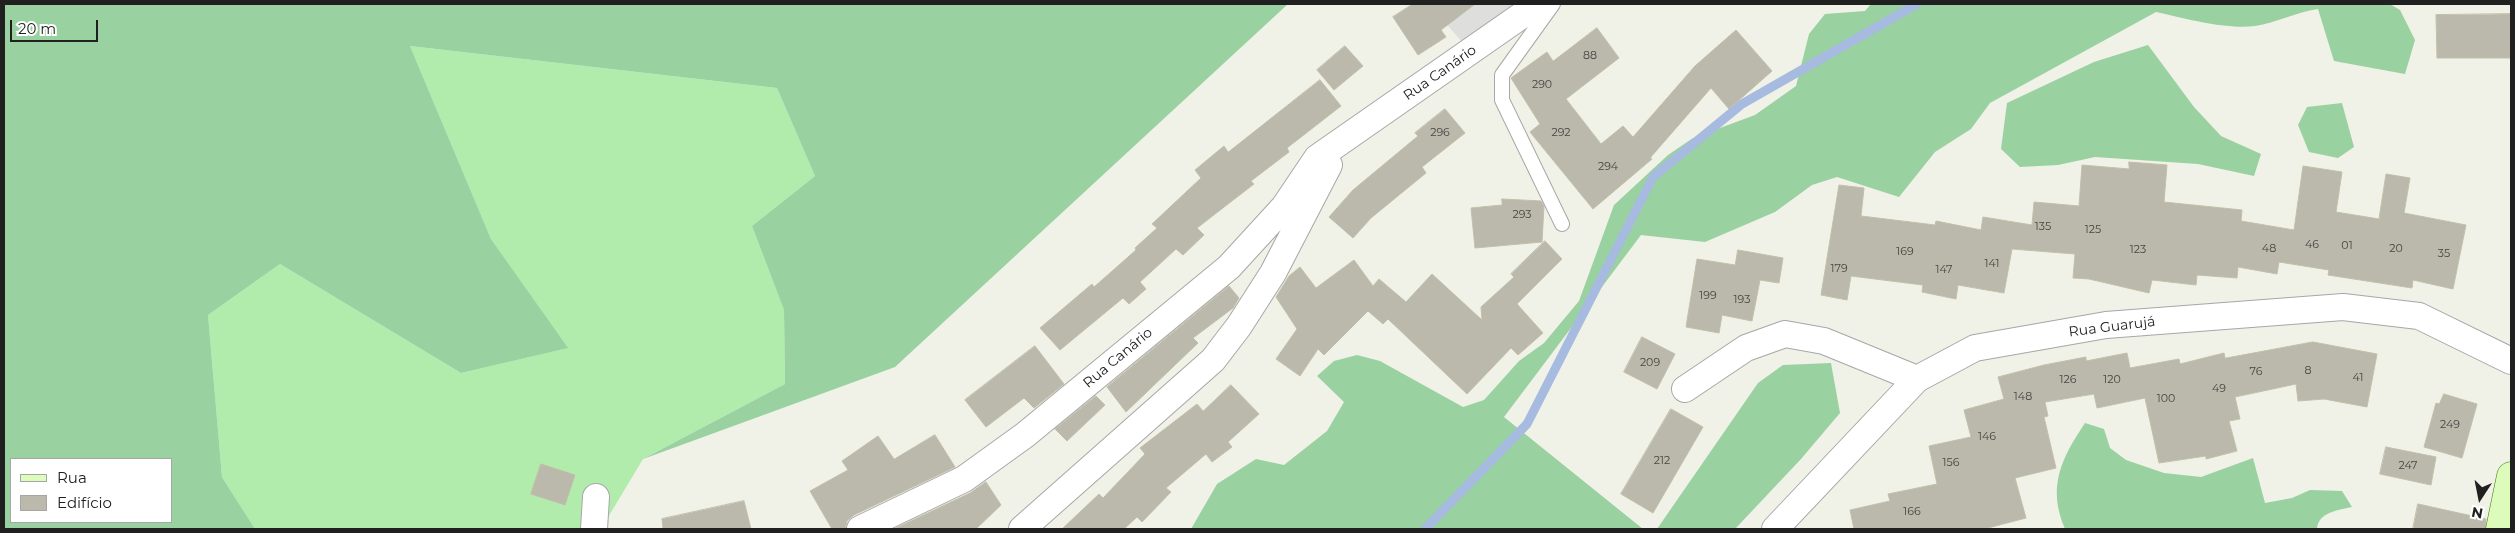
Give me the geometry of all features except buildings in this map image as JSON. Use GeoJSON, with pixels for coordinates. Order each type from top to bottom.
{"type":"FeatureCollection","features":[{"type":"Feature","properties":{"kind":"street","name":"Rua Canário"},"geometry":{"type":"LineString","coordinates":[[860,529],[964,479],[1025,435],[1229,267],[1284,207],[1317,158],[1538,4]]}},
{"type":"Feature","properties":{"kind":"street","name":"Rua Canário"},"geometry":{"type":"LineString","coordinates":[[1022,529],[1213,360],[1239,326],[1273,273],[1341,142]]}},
{"type":"Feature","properties":{"kind":"street","name":"Rua Guarujá"},"geometry":{"type":"LineString","coordinates":[[1775,529],[1917,379],[1975,348],[2106,325],[2343,307],[2420,316],[2511,361]]}},
{"type":"Feature","properties":{"kind":"street"},"geometry":{"type":"LineString","coordinates":[[1685,389],[1746,348],[1786,334],[1824,341],[1917,379]]}},
{"type":"Feature","properties":{"kind":"street"},"geometry":{"type":"LineString","coordinates":[[2500,529],[2511,476]]}},
{"type":"Feature","properties":{"kind":"street"},"geometry":{"type":"LineString","coordinates":[[594,529],[596,497]]}},
{"type":"Feature","properties":{"kind":"lane"},"geometry":{"type":"LineString","coordinates":[[1553,4],[1502,75],[1502,100],[1562,224]]}},
{"type":"Feature","properties":{"kind":"shaded area"},"geometry":{"type":"Polygon","coordinates":[[[1429,4],[1538,4],[1470,51],[1429,4]]]}},
{"type":"Feature","properties":{"kind":"green space"},"geometry":{"type":"Polygon","coordinates":[[[4,4],[1288,4],[895,367],[643,459],[785,384],[784,310],[752,226],[815,176],[777,88],[410,46],[491,239],[568,348],[461,373],[280,264],[208,315],[222,477],[255,529],[4,529],[4,4]]]}},
{"type":"Feature","properties":{"kind":"green space"},"geometry":{"type":"Polygon","coordinates":[[[1871,4],[2390,4],[2400,10],[2415,40],[2405,74],[2334,61],[2318,9],[2302,12],[2263,25],[2244,27],[2205,23],[2156,12],[1990,103],[1971,129],[1935,152],[1899,197],[1837,177],[1812,185],[1775,212],[1705,242],[1641,235],[1504,417],[1643,529],[1191,529],[1217,484],[1256,459],[1284,465],[1327,431],[1344,402],[1317,376],[1334,361],[1357,355],[1380,361],[1463,407],[1484,400],[1519,361],[1544,343],[1579,301],[1614,205],[1668,155],[1693,138],[1755,115],[1796,86],[1809,34],[1825,14],[1865,11],[1871,4]]]}},
{"type":"Feature","properties":{"kind":"green space"},"geometry":{"type":"Polygon","coordinates":[[[2148,45],[2194,107],[2221,136],[2261,154],[2254,176],[2198,164],[2095,157],[2058,165],[2020,167],[2001,149],[2007,103],[2094,62],[2148,45]]]}},
{"type":"Feature","properties":{"kind":"green space"},"geometry":{"type":"Polygon","coordinates":[[[410,46],[777,88],[815,176],[752,226],[784,310],[785,384],[643,459],[601,529],[255,529],[222,477],[208,315],[280,264],[461,373],[567,348],[491,239],[410,46]]]}},
{"type":"Feature","properties":{"kind":"green space"},"geometry":{"type":"Polygon","coordinates":[[[2342,103],[2354,147],[2338,158],[2309,152],[2298,125],[2307,107],[2342,103]]]}},
{"type":"Feature","properties":{"kind":"green space"},"geometry":{"type":"Polygon","coordinates":[[[1831,363],[1840,413],[1801,459],[1735,529],[1657,529],[1758,383],[1783,365],[1831,363]]]}},
{"type":"Feature","properties":{"kind":"green space"},"geometry":{"type":"Polygon","coordinates":[[[2085,423],[2104,429],[2110,448],[2126,460],[2164,473],[2201,477],[2253,458],[2265,503],[2292,498],[2310,490],[2342,491],[2352,507],[2325,515],[2318,523],[2317,529],[2065,529],[2057,500],[2059,474],[2069,449],[2085,423]]]}},
{"type":"Feature","properties":{"kind":"waterway"},"geometry":{"type":"LineString","coordinates":[[1425,529],[1527,424],[1653,177],[1742,104],[1917,4]]}}]}
